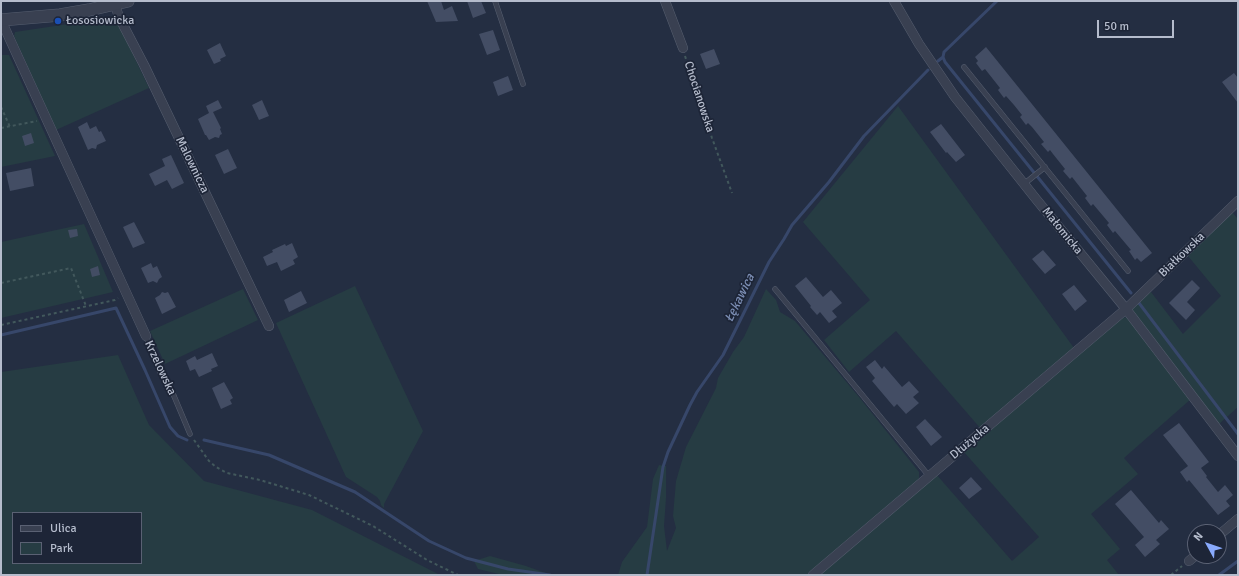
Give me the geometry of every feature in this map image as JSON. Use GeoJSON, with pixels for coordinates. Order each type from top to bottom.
{"type":"FeatureCollection","features":[{"type":"Feature","properties":{"kind":"street"},"geometry":{"type":"LineString","coordinates":[[1,20],[60,15],[115,5],[128,1]]}},
{"type":"Feature","properties":{"kind":"street","name":"Chocianowska"},"geometry":{"type":"LineString","coordinates":[[665,1],[683,48]]}},
{"type":"Feature","properties":{"kind":"street","name":"Małomicka"},"geometry":{"type":"LineString","coordinates":[[894,1],[919,44],[955,98],[1027,182],[1238,456]]}},
{"type":"Feature","properties":{"kind":"street","name":"Malownicza"},"geometry":{"type":"LineString","coordinates":[[115,5],[119,17],[144,65],[269,326]]}},
{"type":"Feature","properties":{"kind":"street","name":"Krzelowska"},"geometry":{"type":"LineString","coordinates":[[1,20],[146,336]]}},
{"type":"Feature","properties":{"kind":"street","name":"Białkowska"},"geometry":{"type":"LineString","coordinates":[[1126,309],[1238,200]]}},
{"type":"Feature","properties":{"kind":"street","name":"Dłużycka"},"geometry":{"type":"LineString","coordinates":[[813,575],[1126,309]]}},
{"type":"Feature","properties":{"kind":"street"},"geometry":{"type":"LineString","coordinates":[[1227,528],[1238,519]]}},
{"type":"Feature","properties":{"kind":"lane"},"geometry":{"type":"LineString","coordinates":[[495,1],[523,84]]}},
{"type":"Feature","properties":{"kind":"lane"},"geometry":{"type":"LineString","coordinates":[[964,67],[1128,271]]}},
{"type":"Feature","properties":{"kind":"lane"},"geometry":{"type":"LineString","coordinates":[[1027,182],[1044,168]]}},
{"type":"Feature","properties":{"kind":"lane"},"geometry":{"type":"LineString","coordinates":[[775,289],[929,476]]}},
{"type":"Feature","properties":{"kind":"lane","name":"Krzelowska"},"geometry":{"type":"LineString","coordinates":[[146,336],[160,372],[174,396],[190,434]]}},
{"type":"Feature","properties":{"kind":"path","name":"Chocianowska"},"geometry":{"type":"LineString","coordinates":[[683,48],[712,138],[732,193]]}},
{"type":"Feature","properties":{"kind":"path"},"geometry":{"type":"LineString","coordinates":[[1,107],[10,127]]}},
{"type":"Feature","properties":{"kind":"path"},"geometry":{"type":"LineString","coordinates":[[1,128],[46,118]]}},
{"type":"Feature","properties":{"kind":"path"},"geometry":{"type":"LineString","coordinates":[[1,283],[71,268],[86,306]]}},
{"type":"Feature","properties":{"kind":"path"},"geometry":{"type":"LineString","coordinates":[[1,325],[115,300],[125,292]]}},
{"type":"Feature","properties":{"kind":"path"},"geometry":{"type":"LineString","coordinates":[[190,434],[197,446],[216,467],[228,473],[279,485],[310,496],[373,526],[426,560],[458,575]]}},
{"type":"Feature","properties":{"kind":"path"},"geometry":{"type":"LineString","coordinates":[[1171,575],[1187,562]]}},
{"type":"Feature","properties":{"kind":"green space"},"geometry":{"type":"Polygon","coordinates":[[[115,17],[149,88],[56,130],[14,36],[15,32],[115,17]]]}},
{"type":"Feature","properties":{"kind":"green space"},"geometry":{"type":"Polygon","coordinates":[[[1,55],[9,55],[55,156],[1,167],[1,55]]]}},
{"type":"Feature","properties":{"kind":"green space"},"geometry":{"type":"Polygon","coordinates":[[[898,106],[1074,348],[981,429],[896,331],[849,372],[824,340],[870,300],[803,222],[898,106]]]}},
{"type":"Feature","properties":{"kind":"green space"},"geometry":{"type":"Polygon","coordinates":[[[1232,212],[1238,219],[1238,407],[1219,424],[1131,308],[1144,296],[1151,292],[1183,334],[1221,296],[1188,256],[1232,212]]]}},
{"type":"Feature","properties":{"kind":"green space"},"geometry":{"type":"Polygon","coordinates":[[[84,224],[113,292],[1,318],[1,242],[84,224]]]}},
{"type":"Feature","properties":{"kind":"green space"},"geometry":{"type":"Polygon","coordinates":[[[355,286],[423,431],[384,504],[384,508],[377,497],[346,477],[276,323],[355,286]]]}},
{"type":"Feature","properties":{"kind":"green space"},"geometry":{"type":"Polygon","coordinates":[[[243,289],[258,320],[165,364],[150,331],[243,289]]]}},
{"type":"Feature","properties":{"kind":"green space"},"geometry":{"type":"Polygon","coordinates":[[[766,289],[776,300],[780,312],[795,321],[859,397],[919,472],[919,478],[916,483],[860,532],[807,575],[618,575],[622,562],[647,527],[653,479],[659,465],[666,466],[664,526],[667,551],[676,528],[673,516],[676,481],[686,447],[716,388],[718,378],[733,352],[744,337],[766,289]]]}},
{"type":"Feature","properties":{"kind":"green space"},"geometry":{"type":"Polygon","coordinates":[[[1127,317],[1191,399],[1124,458],[1138,474],[1091,514],[1120,549],[1107,560],[1119,575],[817,575],[936,474],[1012,561],[1039,537],[964,452],[1121,318],[1127,317]]]}},
{"type":"Feature","properties":{"kind":"green space"},"geometry":{"type":"Polygon","coordinates":[[[118,355],[149,425],[204,481],[312,510],[440,575],[1,575],[1,372],[118,355]]]}},
{"type":"Feature","properties":{"kind":"green space"},"geometry":{"type":"Polygon","coordinates":[[[490,556],[551,575],[503,575],[478,569],[474,561],[490,556]]]}},
{"type":"Feature","properties":{"kind":"building"},"geometry":{"type":"Polygon","coordinates":[[[427,1],[441,1],[444,10],[452,6],[458,21],[436,22],[427,1]]]}},
{"type":"Feature","properties":{"kind":"building"},"geometry":{"type":"Polygon","coordinates":[[[467,1],[481,1],[486,13],[473,18],[467,1]]]}},
{"type":"Feature","properties":{"kind":"building"},"geometry":{"type":"Polygon","coordinates":[[[493,30],[500,50],[487,55],[479,34],[493,30]]]}},
{"type":"Feature","properties":{"kind":"building"},"geometry":{"type":"Polygon","coordinates":[[[220,43],[226,56],[220,59],[221,61],[214,64],[207,50],[220,43]]]}},
{"type":"Feature","properties":{"kind":"building"},"geometry":{"type":"Polygon","coordinates":[[[986,47],[1152,253],[1141,262],[1137,258],[1135,260],[1129,251],[1131,250],[1115,231],[1113,233],[1107,225],[1109,223],[1093,204],[1091,206],[1085,198],[1087,196],[1072,177],[1070,179],[1063,171],[1065,169],[1050,150],[1048,152],[1041,144],[1044,142],[1032,127],[1028,123],[1026,125],[1020,117],[1022,115],[1006,96],[1004,98],[998,90],[1000,88],[985,69],[982,71],[976,63],[978,61],[975,57],[986,47]]]}},
{"type":"Feature","properties":{"kind":"building"},"geometry":{"type":"Polygon","coordinates":[[[714,49],[720,64],[706,69],[700,54],[714,49]]]}},
{"type":"Feature","properties":{"kind":"building"},"geometry":{"type":"Polygon","coordinates":[[[1234,73],[1238,78],[1238,103],[1222,82],[1234,73]]]}},
{"type":"Feature","properties":{"kind":"building"},"geometry":{"type":"Polygon","coordinates":[[[508,76],[513,90],[498,96],[493,82],[508,76]]]}},
{"type":"Feature","properties":{"kind":"building"},"geometry":{"type":"Polygon","coordinates":[[[218,100],[222,108],[213,112],[221,128],[222,134],[219,138],[215,137],[209,140],[205,135],[198,119],[209,113],[206,106],[218,100]]]}},
{"type":"Feature","properties":{"kind":"building"},"geometry":{"type":"Polygon","coordinates":[[[262,100],[269,116],[259,120],[252,105],[262,100]]]}},
{"type":"Feature","properties":{"kind":"building"},"geometry":{"type":"Polygon","coordinates":[[[87,122],[90,129],[96,126],[99,132],[101,131],[106,141],[97,145],[96,149],[92,148],[88,150],[78,127],[87,122]]]}},
{"type":"Feature","properties":{"kind":"building"},"geometry":{"type":"Polygon","coordinates":[[[941,124],[965,155],[956,162],[947,152],[946,153],[930,132],[941,124]]]}},
{"type":"Feature","properties":{"kind":"building"},"geometry":{"type":"Polygon","coordinates":[[[31,133],[34,143],[25,146],[22,136],[31,133]]]}},
{"type":"Feature","properties":{"kind":"building"},"geometry":{"type":"Polygon","coordinates":[[[228,149],[237,168],[224,174],[215,155],[228,149]]]}},
{"type":"Feature","properties":{"kind":"building"},"geometry":{"type":"Polygon","coordinates":[[[171,155],[184,183],[172,189],[167,180],[155,186],[149,174],[165,166],[162,159],[171,155]]]}},
{"type":"Feature","properties":{"kind":"building"},"geometry":{"type":"Polygon","coordinates":[[[31,168],[34,186],[10,191],[6,173],[31,168]]]}},
{"type":"Feature","properties":{"kind":"building"},"geometry":{"type":"Polygon","coordinates":[[[134,222],[145,243],[133,248],[123,227],[134,222]]]}},
{"type":"Feature","properties":{"kind":"building"},"geometry":{"type":"Polygon","coordinates":[[[77,229],[78,236],[70,238],[68,230],[77,229]]]}},
{"type":"Feature","properties":{"kind":"building"},"geometry":{"type":"Polygon","coordinates":[[[292,243],[298,257],[293,260],[295,264],[281,271],[277,262],[267,266],[263,257],[273,252],[272,250],[285,244],[286,246],[292,243]]]}},
{"type":"Feature","properties":{"kind":"building"},"geometry":{"type":"Polygon","coordinates":[[[1043,250],[1056,265],[1045,274],[1032,259],[1043,250]]]}},
{"type":"Feature","properties":{"kind":"building"},"geometry":{"type":"Polygon","coordinates":[[[151,263],[153,268],[157,266],[162,277],[157,283],[153,281],[148,283],[141,268],[151,263]]]}},
{"type":"Feature","properties":{"kind":"building"},"geometry":{"type":"Polygon","coordinates":[[[98,266],[100,275],[92,277],[90,269],[98,266]]]}},
{"type":"Feature","properties":{"kind":"building"},"geometry":{"type":"Polygon","coordinates":[[[806,277],[823,297],[831,290],[842,303],[832,311],[837,317],[829,323],[820,312],[817,315],[795,286],[806,277]]]}},
{"type":"Feature","properties":{"kind":"building"},"geometry":{"type":"Polygon","coordinates":[[[1192,280],[1200,288],[1187,302],[1195,310],[1186,320],[1169,303],[1192,280]]]}},
{"type":"Feature","properties":{"kind":"building"},"geometry":{"type":"Polygon","coordinates":[[[1074,285],[1087,301],[1075,311],[1062,294],[1074,285]]]}},
{"type":"Feature","properties":{"kind":"building"},"geometry":{"type":"Polygon","coordinates":[[[301,291],[307,303],[289,312],[284,300],[301,291]]]}},
{"type":"Feature","properties":{"kind":"building"},"geometry":{"type":"Polygon","coordinates":[[[162,292],[168,292],[176,307],[162,314],[155,298],[162,292]]]}},
{"type":"Feature","properties":{"kind":"building"},"geometry":{"type":"Polygon","coordinates":[[[212,353],[218,366],[211,369],[212,371],[199,377],[195,369],[190,371],[186,361],[195,356],[197,360],[212,353]]]}},
{"type":"Feature","properties":{"kind":"building"},"geometry":{"type":"Polygon","coordinates":[[[875,360],[882,369],[884,366],[902,387],[909,381],[919,392],[913,397],[919,403],[906,414],[897,404],[894,407],[872,381],[875,378],[866,367],[875,360]]]}},
{"type":"Feature","properties":{"kind":"building"},"geometry":{"type":"Polygon","coordinates":[[[224,382],[233,398],[230,400],[232,404],[221,409],[212,388],[224,382]]]}},
{"type":"Feature","properties":{"kind":"building"},"geometry":{"type":"Polygon","coordinates":[[[925,419],[942,437],[931,446],[916,427],[925,419]]]}},
{"type":"Feature","properties":{"kind":"building"},"geometry":{"type":"Polygon","coordinates":[[[1179,423],[1209,462],[1201,468],[1207,476],[1206,477],[1218,492],[1225,485],[1233,495],[1226,501],[1230,506],[1218,515],[1189,480],[1187,482],[1180,472],[1188,466],[1163,435],[1179,423]]]}},
{"type":"Feature","properties":{"kind":"building"},"geometry":{"type":"Polygon","coordinates":[[[971,477],[982,489],[969,499],[959,488],[971,477]]]}},
{"type":"Feature","properties":{"kind":"building"},"geometry":{"type":"Polygon","coordinates":[[[1131,490],[1159,523],[1161,520],[1169,529],[1156,540],[1160,544],[1145,557],[1135,545],[1144,537],[1115,504],[1131,490]]]}},
{"type":"Feature","properties":{"kind":"waterway","name":"Łękawica"},"geometry":{"type":"LineString","coordinates":[[938,61],[943,57],[944,52],[997,1]]}},
{"type":"Feature","properties":{"kind":"waterway"},"geometry":{"type":"LineString","coordinates":[[943,57],[945,62],[1131,293]]}},
{"type":"Feature","properties":{"kind":"waterway","name":"Łękawica"},"geometry":{"type":"LineString","coordinates":[[647,575],[663,467],[668,452],[697,392],[723,355],[769,262],[792,225],[829,182],[864,136],[928,70]]}},
{"type":"Feature","properties":{"kind":"waterway"},"geometry":{"type":"LineString","coordinates":[[1139,303],[1238,434]]}},
{"type":"Feature","properties":{"kind":"waterway"},"geometry":{"type":"LineString","coordinates":[[1,335],[116,308],[170,427],[178,436],[187,440]]}},
{"type":"Feature","properties":{"kind":"waterway"},"geometry":{"type":"LineString","coordinates":[[204,440],[269,455],[355,492],[429,541],[466,558],[508,569],[550,575]]}},
{"type":"Feature","properties":{"kind":"waterway"},"geometry":{"type":"LineString","coordinates":[[1219,575],[1238,561]]}},
{"type":"Feature","properties":{"kind":"place","name":"Łososiowicka"},"geometry":{"type":"Point","coordinates":[58,21]}}]}
